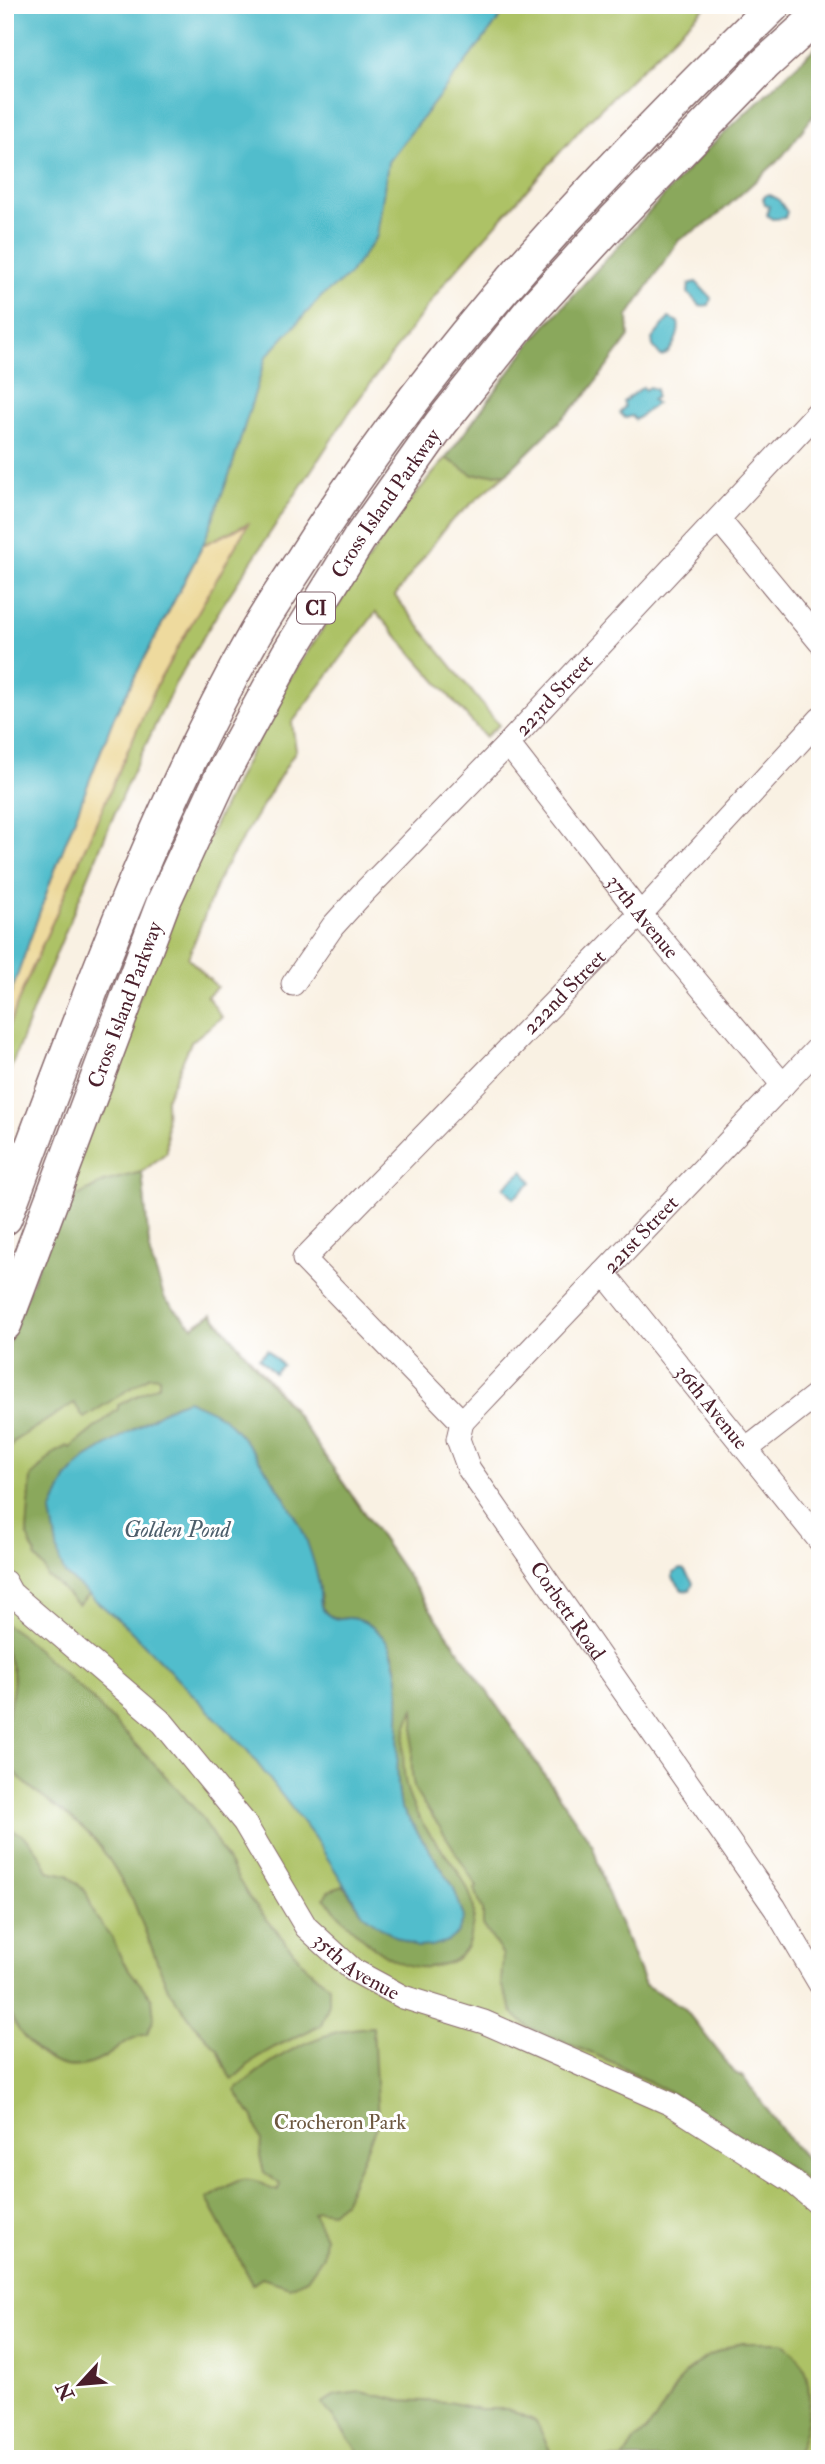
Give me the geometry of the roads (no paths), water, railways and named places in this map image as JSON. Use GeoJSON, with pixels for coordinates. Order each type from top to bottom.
{"type":"FeatureCollection","features":[{"type":"Feature","properties":{"kind":"highway","name":"Cross Island Parkway"},"geometry":{"type":"LineString","coordinates":[[5,1218],[130,891],[189,760],[256,633],[329,517],[406,408],[496,296],[590,190],[774,5]]}},
{"type":"Feature","properties":{"kind":"highway","name":"Cross Island Parkway"},"geometry":{"type":"LineString","coordinates":[[5,1324],[163,903],[223,773],[288,654],[361,536],[441,423],[529,313],[616,218],[756,74],[820,14]]}},
{"type":"Feature","properties":{"kind":"street","name":"223rd Street"},"geometry":{"type":"LineString","coordinates":[[293,984],[340,918],[508,744],[820,410]]}},
{"type":"Feature","properties":{"kind":"street"},"geometry":{"type":"LineString","coordinates":[[719,520],[820,642]]}},
{"type":"Feature","properties":{"kind":"street","name":"222nd Street"},"geometry":{"type":"LineString","coordinates":[[462,1422],[304,1259],[640,914],[820,719]]}},
{"type":"Feature","properties":{"kind":"street","name":"37th Avenue"},"geometry":{"type":"LineString","coordinates":[[508,744],[640,914],[783,1085]]}},
{"type":"Feature","properties":{"kind":"street","name":"221st Street"},"geometry":{"type":"LineString","coordinates":[[462,1422],[820,1046]]}},
{"type":"Feature","properties":{"kind":"street","name":"36th Avenue"},"geometry":{"type":"LineString","coordinates":[[604,1273],[820,1541]]}},
{"type":"Feature","properties":{"kind":"street"},"geometry":{"type":"LineString","coordinates":[[747,1449],[820,1392]]}},
{"type":"Feature","properties":{"kind":"street","name":"Corbett Road"},"geometry":{"type":"LineString","coordinates":[[462,1422],[458,1439],[469,1469],[775,1908],[820,1984]]}},
{"type":"Feature","properties":{"kind":"street","name":"35th Avenue"},"geometry":{"type":"LineString","coordinates":[[5,1582],[11,1593],[163,1723],[244,1822],[306,1927],[353,1970],[403,1997],[484,2022],[671,2104],[792,2181],[820,2206]]}},
{"type":"Feature","properties":{"kind":"water"},"geometry":{"type":"Polygon","coordinates":[[[5,5],[510,5],[388,162],[377,236],[348,276],[322,296],[266,357],[230,473],[203,545],[114,717],[51,880],[5,1010],[5,5]]]}},
{"type":"Feature","properties":{"kind":"water"},"geometry":{"type":"Polygon","coordinates":[[[768,194],[778,199],[787,212],[785,218],[772,219],[767,215],[769,206],[763,198],[768,194]]]}},
{"type":"Feature","properties":{"kind":"water"},"geometry":{"type":"Polygon","coordinates":[[[696,282],[711,298],[709,305],[700,306],[688,293],[689,284],[696,282]]]}},
{"type":"Feature","properties":{"kind":"water"},"geometry":{"type":"Polygon","coordinates":[[[669,318],[678,322],[678,331],[672,347],[661,356],[653,346],[652,339],[669,318]]]}},
{"type":"Feature","properties":{"kind":"water"},"geometry":{"type":"Polygon","coordinates":[[[643,387],[645,390],[649,387],[656,389],[656,397],[652,400],[656,404],[635,420],[632,416],[625,418],[620,413],[625,406],[623,402],[643,387]]]}},
{"type":"Feature","properties":{"kind":"water"},"geometry":{"type":"Polygon","coordinates":[[[523,1171],[532,1182],[514,1198],[504,1187],[523,1171]]]}},
{"type":"Feature","properties":{"kind":"water"},"geometry":{"type":"Polygon","coordinates":[[[267,1350],[282,1365],[274,1373],[259,1358],[267,1350]]]}},
{"type":"Feature","properties":{"kind":"water","name":"Golden Pond"},"geometry":{"type":"Polygon","coordinates":[[[187,1400],[225,1419],[272,1478],[306,1539],[317,1573],[320,1604],[324,1610],[335,1618],[354,1619],[367,1624],[378,1632],[390,1648],[399,1686],[397,1767],[401,1807],[453,1886],[464,1917],[458,1933],[448,1941],[417,1947],[392,1935],[363,1914],[314,1837],[247,1750],[129,1629],[65,1574],[59,1559],[51,1512],[66,1479],[84,1459],[174,1405],[187,1400]]]}},
{"type":"Feature","properties":{"kind":"water"},"geometry":{"type":"Polygon","coordinates":[[[684,1570],[693,1583],[690,1591],[682,1590],[673,1578],[673,1573],[684,1570]]]}},
{"type":"Feature","properties":{"kind":"park label","name":"Crocheron Park"},"geometry":{"type":"Point","coordinates":[340,2122]}}]}
